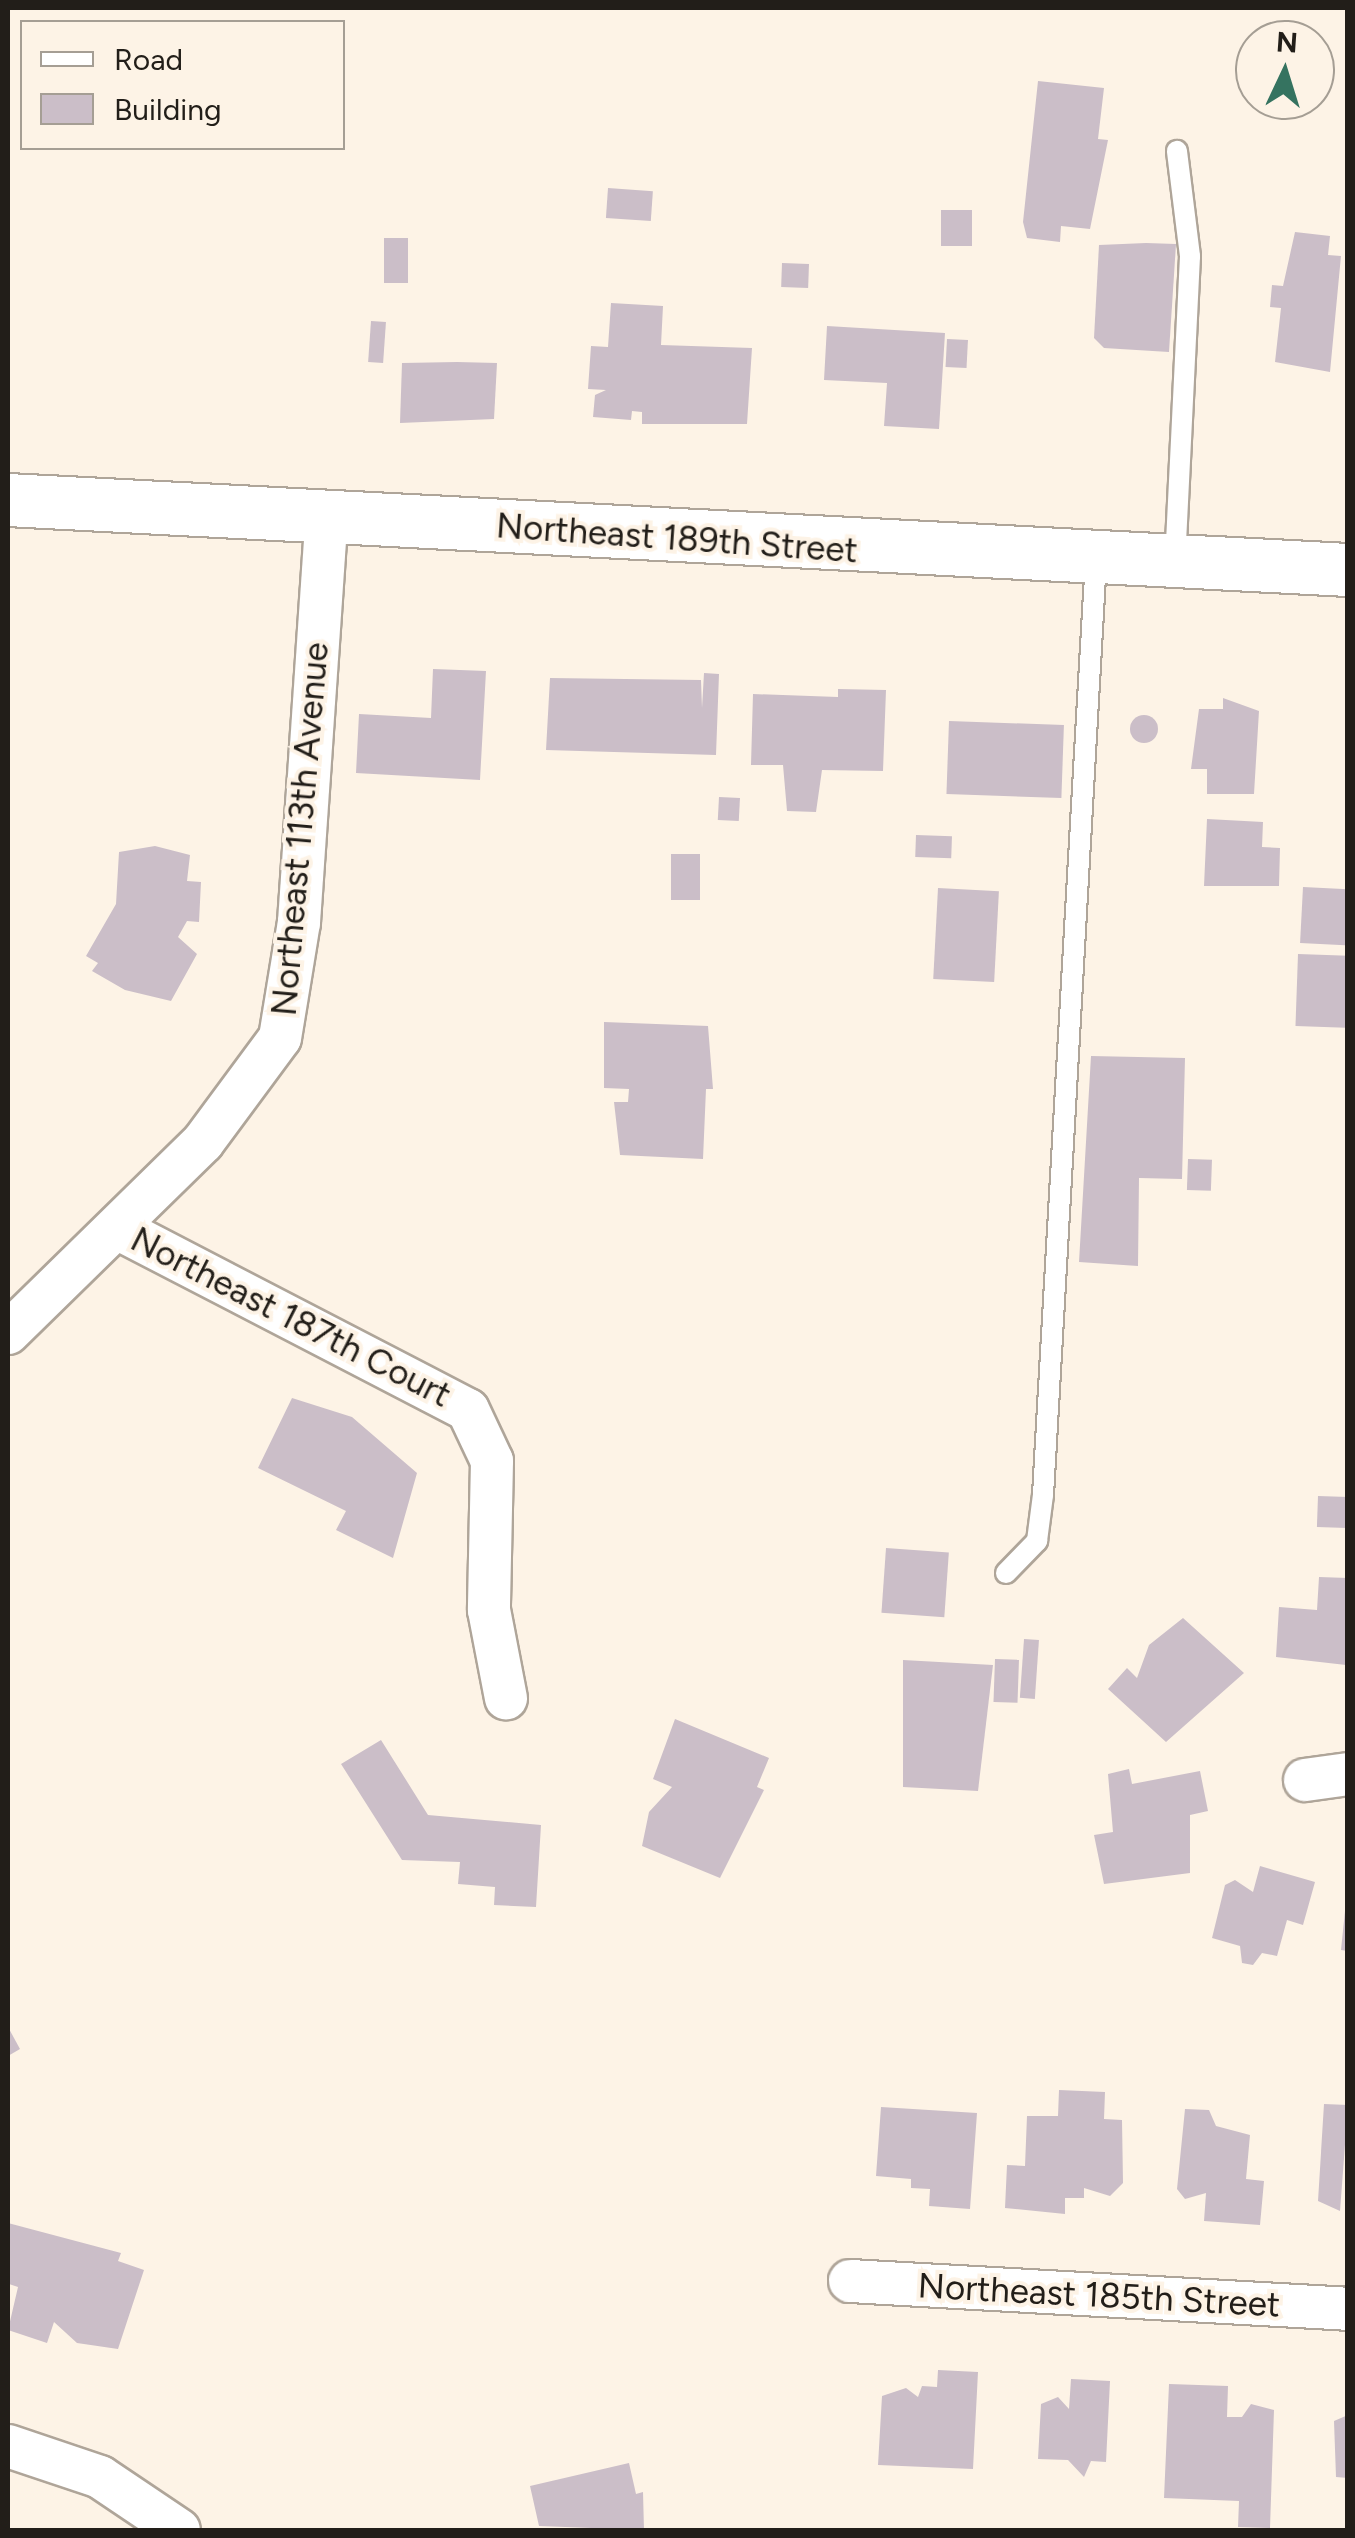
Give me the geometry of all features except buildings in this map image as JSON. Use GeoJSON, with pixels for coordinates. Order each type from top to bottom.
{"type":"FeatureCollection","features":[{"type":"Feature","properties":{"kind":"street","name":"Northeast 189th Street"},"geometry":{"type":"LineString","coordinates":[[8,500],[1096,560],[1348,570]]}},
{"type":"Feature","properties":{"kind":"street","name":"Northeast 113th Avenue"},"geometry":{"type":"LineString","coordinates":[[8,1333],[236,1104],[280,1038],[298,922],[328,516]]}},
{"type":"Feature","properties":{"kind":"street","name":"Northeast 187th Court"},"geometry":{"type":"LineString","coordinates":[[116,1228],[468,1410],[492,1461],[489,1610],[506,1698]]}},
{"type":"Feature","properties":{"kind":"street"},"geometry":{"type":"LineString","coordinates":[[1305,1780],[1348,1774]]}},
{"type":"Feature","properties":{"kind":"street","name":"Northeast 185th Street"},"geometry":{"type":"LineString","coordinates":[[850,2280],[1348,2308]]}},
{"type":"Feature","properties":{"kind":"street"},"geometry":{"type":"LineString","coordinates":[[8,2446],[100,2477],[179,2530]]}},
{"type":"Feature","properties":{"kind":"lane"},"geometry":{"type":"LineString","coordinates":[[1175,564],[1190,256],[1177,151]]}},
{"type":"Feature","properties":{"kind":"lane"},"geometry":{"type":"LineString","coordinates":[[1006,1573],[1037,1541],[1043,1495],[1096,560]]}}]}
